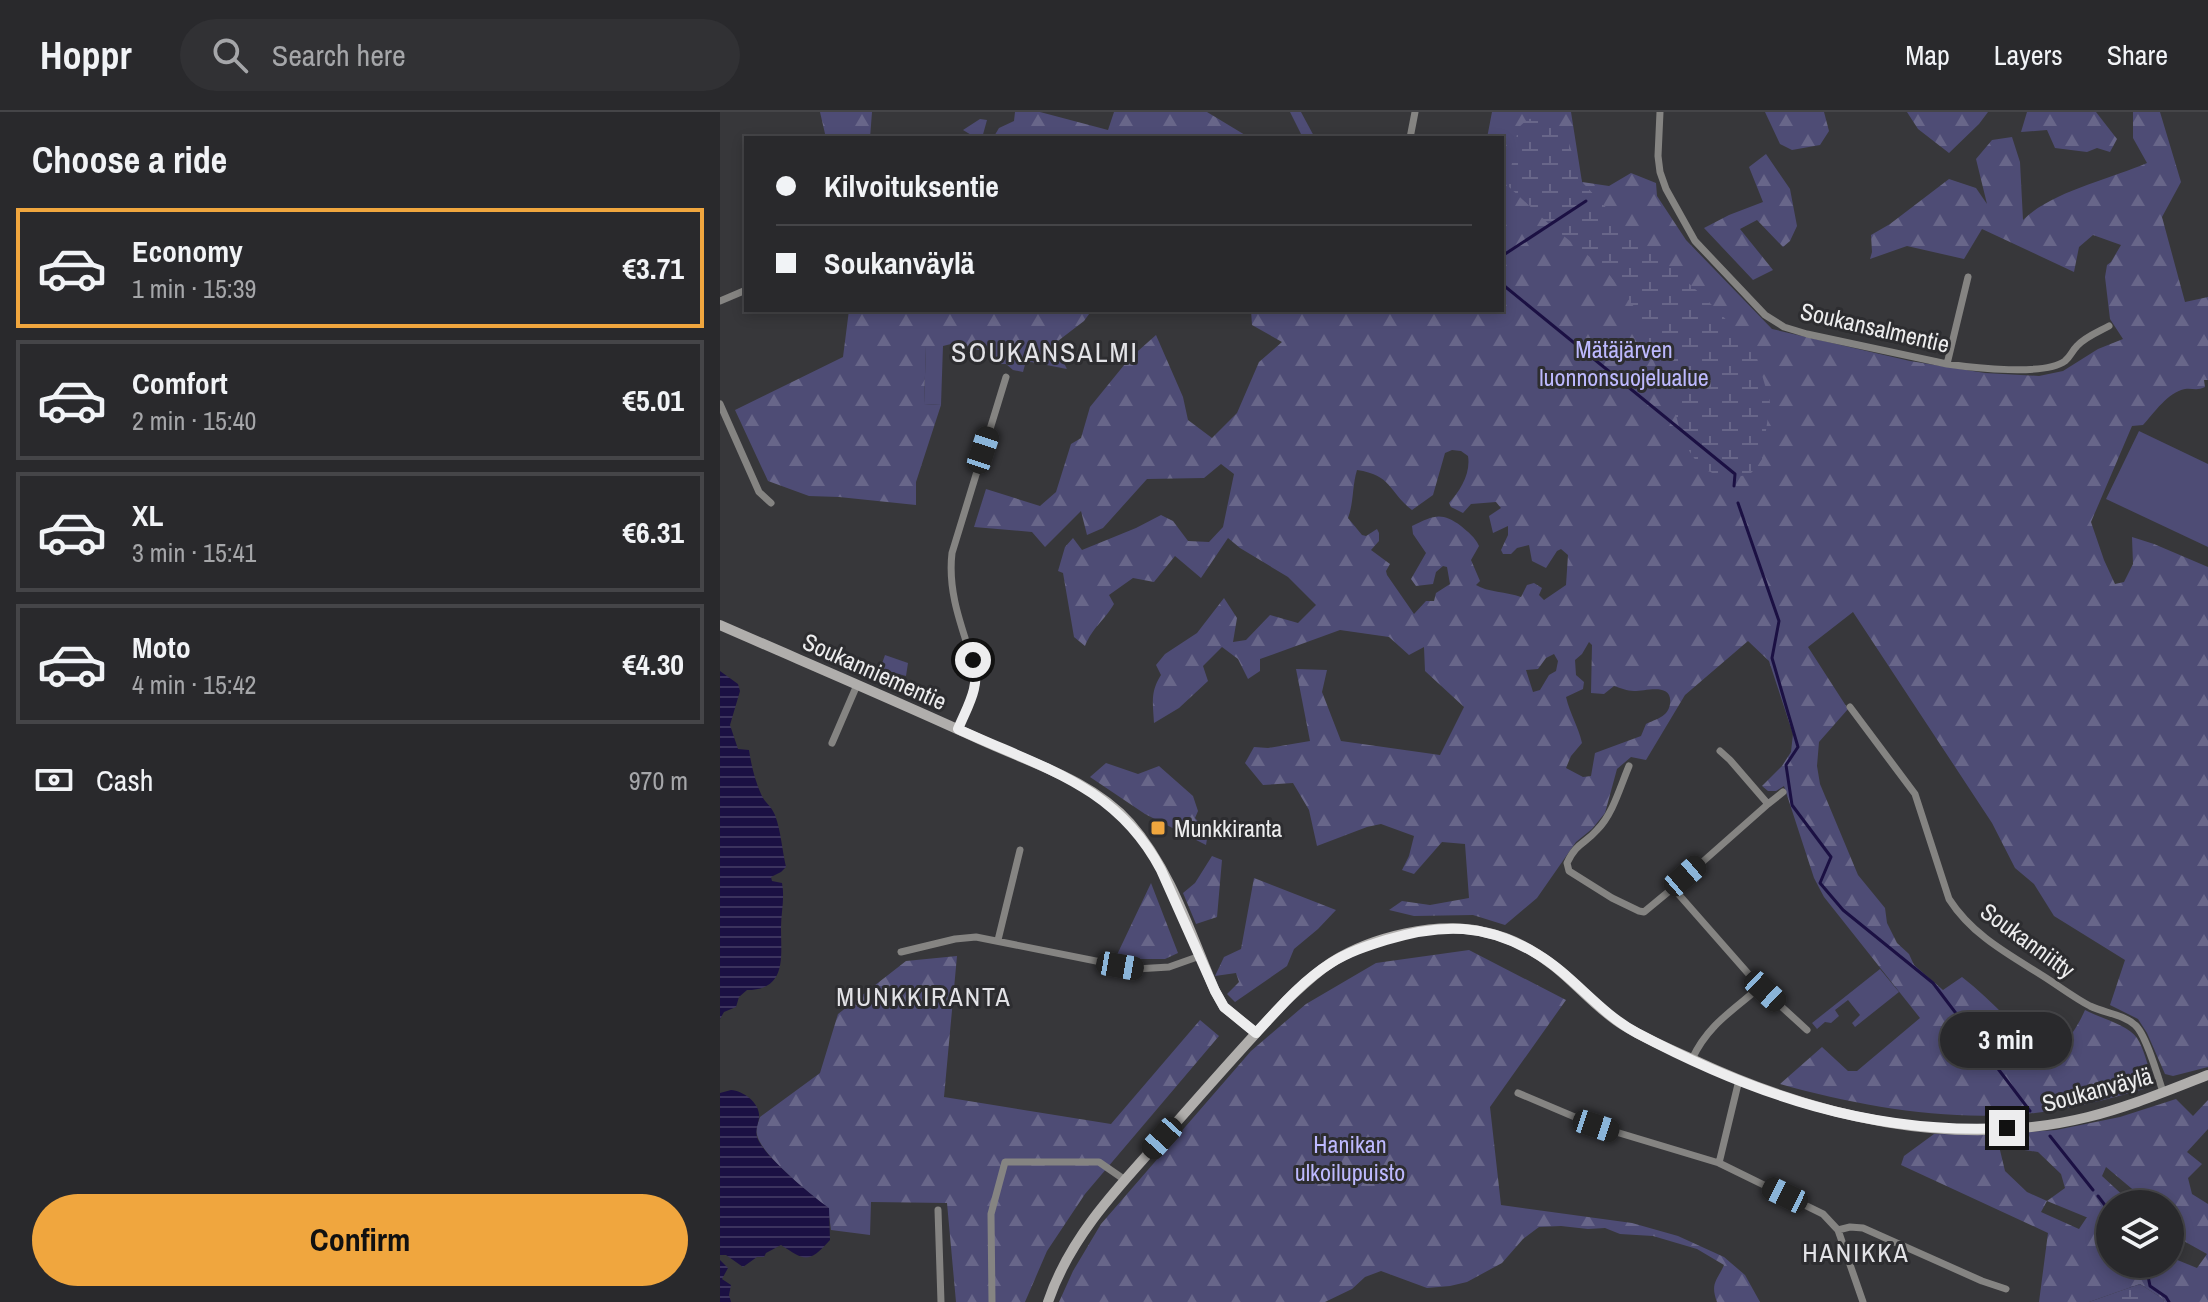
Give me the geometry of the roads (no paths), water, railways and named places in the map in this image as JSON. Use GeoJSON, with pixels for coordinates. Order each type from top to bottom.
{"type":"FeatureCollection","features":[{"type":"Feature","properties":{"kind":"street"},"geometry":{"type":"LineString","coordinates":[[1410,136],[1415,112]]}},
{"type":"Feature","properties":{"kind":"street","name":"Soukansalmentie"},"geometry":{"type":"LineString","coordinates":[[1660,112],[1660,172],[1695,241],[1765,315],[1784,327],[1947,364],[2039,370],[2065,361],[2075,347],[2109,326]]}},
{"type":"Feature","properties":{"kind":"street"},"geometry":{"type":"LineString","coordinates":[[1947,364],[1968,277]]}},
{"type":"Feature","properties":{"kind":"street"},"geometry":{"type":"LineString","coordinates":[[720,301],[744,291]]}},
{"type":"Feature","properties":{"kind":"street"},"geometry":{"type":"LineString","coordinates":[[958,729],[976,685],[976,672],[951,590],[952,553],[1006,377]]}},
{"type":"Feature","properties":{"kind":"street"},"geometry":{"type":"LineString","coordinates":[[720,404],[759,492],[771,503]]}},
{"type":"Feature","properties":{"kind":"street","name":"Soukanniementie"},"geometry":{"type":"LineString","coordinates":[[720,625],[1087,788],[1127,820],[1151,851],[1171,888],[1224,1007],[1256,1033]]}},
{"type":"Feature","properties":{"kind":"street"},"geometry":{"type":"LineString","coordinates":[[832,743],[857,685]]}},
{"type":"Feature","properties":{"kind":"street","name":"Soukanniitty"},"geometry":{"type":"LineString","coordinates":[[1850,707],[1915,794],[1949,899],[1956,910],[1970,926],[2017,962],[2074,997],[2137,1026],[2163,1092]]}},
{"type":"Feature","properties":{"kind":"street"},"geometry":{"type":"LineString","coordinates":[[1720,751],[1768,804]]}},
{"type":"Feature","properties":{"kind":"street"},"geometry":{"type":"LineString","coordinates":[[1629,766],[1608,815],[1597,831],[1572,851],[1567,863],[1569,871],[1583,881],[1644,912],[1783,792]]}},
{"type":"Feature","properties":{"kind":"street"},"geometry":{"type":"LineString","coordinates":[[998,940],[1020,850]]}},
{"type":"Feature","properties":{"kind":"street"},"geometry":{"type":"LineString","coordinates":[[1673,888],[1760,987],[1807,1030]]}},
{"type":"Feature","properties":{"kind":"street","name":"Soukanväylä"},"geometry":{"type":"LineString","coordinates":[[1048,1302],[1059,1273],[1093,1219],[1286,1001],[1330,963],[1357,950],[1419,931],[1467,929],[1511,941],[1554,965],[1605,1013],[1624,1026],[1692,1059],[1770,1093],[1832,1112],[1899,1125],[1988,1129],[2052,1124],[2088,1117],[2208,1075]]}},
{"type":"Feature","properties":{"kind":"street"},"geometry":{"type":"LineString","coordinates":[[901,952],[976,937],[1136,969],[1169,967],[1200,956]]}},
{"type":"Feature","properties":{"kind":"street"},"geometry":{"type":"LineString","coordinates":[[1692,1059],[1709,1030],[1760,987]]}},
{"type":"Feature","properties":{"kind":"street"},"geometry":{"type":"LineString","coordinates":[[1719,1163],[1739,1080]]}},
{"type":"Feature","properties":{"kind":"street"},"geometry":{"type":"LineString","coordinates":[[1518,1093],[1596,1126],[1719,1163],[1823,1214],[1838,1230],[1863,1302]]}},
{"type":"Feature","properties":{"kind":"street"},"geometry":{"type":"LineString","coordinates":[[992,1302],[991,1214],[1005,1162],[1099,1162],[1125,1180]]}},
{"type":"Feature","properties":{"kind":"street"},"geometry":{"type":"LineString","coordinates":[[938,1210],[941,1302]]}},
{"type":"Feature","properties":{"kind":"street"},"geometry":{"type":"LineString","coordinates":[[1838,1230],[1863,1228],[2006,1289]]}},
{"type":"Feature","properties":{"kind":"waterway"},"geometry":{"type":"LineString","coordinates":[[1504,255],[1586,201]]}},
{"type":"Feature","properties":{"kind":"waterway"},"geometry":{"type":"LineString","coordinates":[[1504,286],[1735,474],[1734,486]]}},
{"type":"Feature","properties":{"kind":"waterway"},"geometry":{"type":"LineString","coordinates":[[1738,503],[1779,621],[1772,658],[1798,747],[1786,765],[1792,805],[1831,857],[1820,883],[1843,910],[1933,983],[2030,1111]]}},
{"type":"Feature","properties":{"kind":"waterway"},"geometry":{"type":"LineString","coordinates":[[2050,1136],[2093,1190]]}},
{"type":"Feature","properties":{"kind":"waterway"},"geometry":{"type":"LineString","coordinates":[[2148,1278],[2150,1286],[2169,1302]]}},
{"type":"Feature","properties":{"kind":"place","name":"Munkkiranta"},"geometry":{"type":"Point","coordinates":[1158,828]}},
{"type":"Feature","properties":{"kind":"district","name":"SOUKANSALMI"},"geometry":{"type":"Point","coordinates":[1045,352]}},
{"type":"Feature","properties":{"kind":"district","name":"MUNKKIRANTA"},"geometry":{"type":"Point","coordinates":[924,996]}},
{"type":"Feature","properties":{"kind":"district","name":"HANIKKA"},"geometry":{"type":"Point","coordinates":[1856,1252]}},
{"type":"Feature","properties":{"kind":"park label","name":"Mätäjärven luonnonsuojelualue"},"geometry":{"type":"Point","coordinates":[1624,363]}},
{"type":"Feature","properties":{"kind":"park label","name":"Hanikan ulkoilupuisto"},"geometry":{"type":"Point","coordinates":[1350,1158]}}]}
